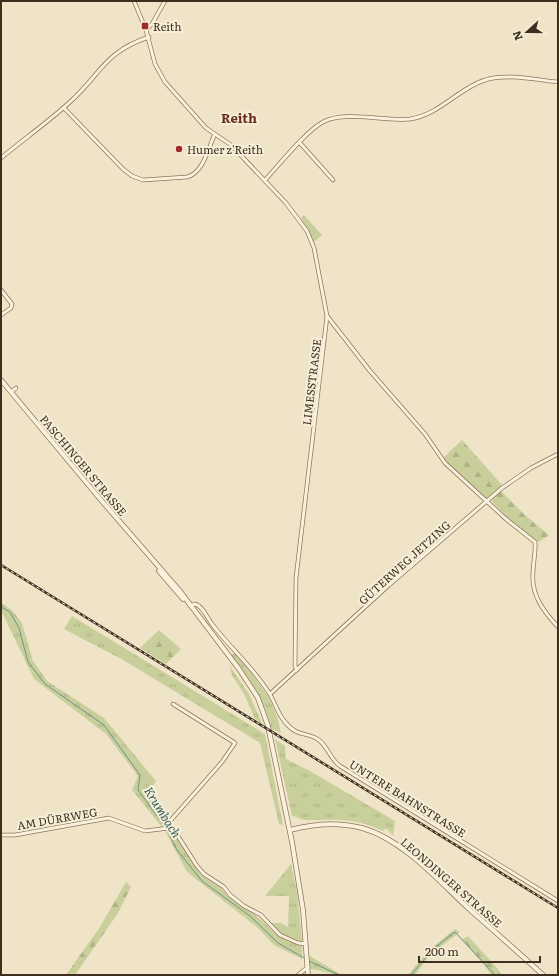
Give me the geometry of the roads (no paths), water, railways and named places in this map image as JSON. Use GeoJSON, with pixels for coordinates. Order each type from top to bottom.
{"type":"FeatureCollection","features":[{"type":"Feature","properties":{"kind":"street","name":"LIMESSTRASSE"},"geometry":{"type":"LineString","coordinates":[[134,1],[149,37],[155,64],[161,77],[202,125],[214,136],[231,145],[265,180],[302,222],[310,237],[317,262],[327,316],[296,578],[295,666],[297,670]]}},
{"type":"Feature","properties":{"kind":"street"},"geometry":{"type":"LineString","coordinates":[[146,30],[152,24],[165,1]]}},
{"type":"Feature","properties":{"kind":"street"},"geometry":{"type":"LineString","coordinates":[[1,158],[64,108],[109,58],[126,47],[149,37]]}},
{"type":"Feature","properties":{"kind":"street"},"geometry":{"type":"LineString","coordinates":[[265,180],[315,127],[333,119],[408,119],[424,115],[472,86],[489,78],[502,77],[558,82]]}},
{"type":"Feature","properties":{"kind":"street"},"geometry":{"type":"LineString","coordinates":[[64,108],[123,169],[132,176],[143,180],[187,177],[194,175],[200,168],[214,136]]}},
{"type":"Feature","properties":{"kind":"street"},"geometry":{"type":"LineString","coordinates":[[300,143],[333,180]]}},
{"type":"Feature","properties":{"kind":"street"},"geometry":{"type":"LineString","coordinates":[[1,290],[12,304],[11,308],[1,315]]}},
{"type":"Feature","properties":{"kind":"street"},"geometry":{"type":"LineString","coordinates":[[327,316],[370,371],[425,434],[446,462],[487,502],[535,542],[533,573],[535,591],[544,612],[558,627]]}},
{"type":"Feature","properties":{"kind":"street","name":"PASCHINGER STRASSE"},"geometry":{"type":"LineString","coordinates":[[1,380],[153,562],[176,593],[190,606],[247,682],[261,707],[270,732],[290,830],[301,893],[308,975]]}},
{"type":"Feature","properties":{"kind":"street"},"geometry":{"type":"LineString","coordinates":[[11,392],[16,388]]}},
{"type":"Feature","properties":{"kind":"street","name":"GÜTERWEG JETZING"},"geometry":{"type":"LineString","coordinates":[[270,694],[389,585],[487,502],[521,475],[558,454]]}},
{"type":"Feature","properties":{"kind":"street","name":"UNTERE BAHNSTRASSE"},"geometry":{"type":"LineString","coordinates":[[190,606],[195,604],[199,606],[213,626],[270,694],[276,710],[285,723],[298,733],[310,736],[319,741],[334,761],[340,766],[558,901]]}},
{"type":"Feature","properties":{"kind":"street"},"geometry":{"type":"LineString","coordinates":[[173,704],[235,743],[222,762],[171,820],[169,828],[174,830],[197,866],[204,874],[224,887],[230,895],[244,906],[261,915],[280,935],[298,943],[306,944]]}},
{"type":"Feature","properties":{"kind":"street","name":"AM DÜRRWEG"},"geometry":{"type":"LineString","coordinates":[[1,835],[15,835],[109,818],[145,830],[169,828]]}},
{"type":"Feature","properties":{"kind":"street","name":"LEONDINGER STRASSE"},"geometry":{"type":"LineString","coordinates":[[290,830],[322,825],[344,825],[363,828],[389,839],[439,881],[542,975]]}},
{"type":"Feature","properties":{"kind":"street"},"geometry":{"type":"LineString","coordinates":[[298,975],[308,966]]}},
{"type":"Feature","properties":{"kind":"waterway","name":"Krumbach"},"geometry":{"type":"LineString","coordinates":[[1,607],[10,612],[19,628],[28,662],[45,684],[104,725],[140,775],[138,790],[165,827]]}},
{"type":"Feature","properties":{"kind":"waterway","name":"Krumbach"},"geometry":{"type":"LineString","coordinates":[[167,830],[177,850],[202,881],[250,916],[278,943],[306,959]]}},
{"type":"Feature","properties":{"kind":"waterway","name":"Krumbach"},"geometry":{"type":"LineString","coordinates":[[411,975],[433,949],[455,932],[495,975]]}},
{"type":"Feature","properties":{"kind":"waterway","name":"Krumbach"},"geometry":{"type":"LineString","coordinates":[[309,961],[339,975]]}},
{"type":"Feature","properties":{"kind":"railway"},"geometry":{"type":"LineString","coordinates":[[1,565],[558,908]]}},
{"type":"Feature","properties":{"kind":"place","name":"Reith"},"geometry":{"type":"Point","coordinates":[145,26]}},
{"type":"Feature","properties":{"kind":"place","name":"Humer z'Reith"},"geometry":{"type":"Point","coordinates":[179,149]}},
{"type":"Feature","properties":{"kind":"district","name":"Reith"},"geometry":{"type":"Point","coordinates":[239,117]}}]}
